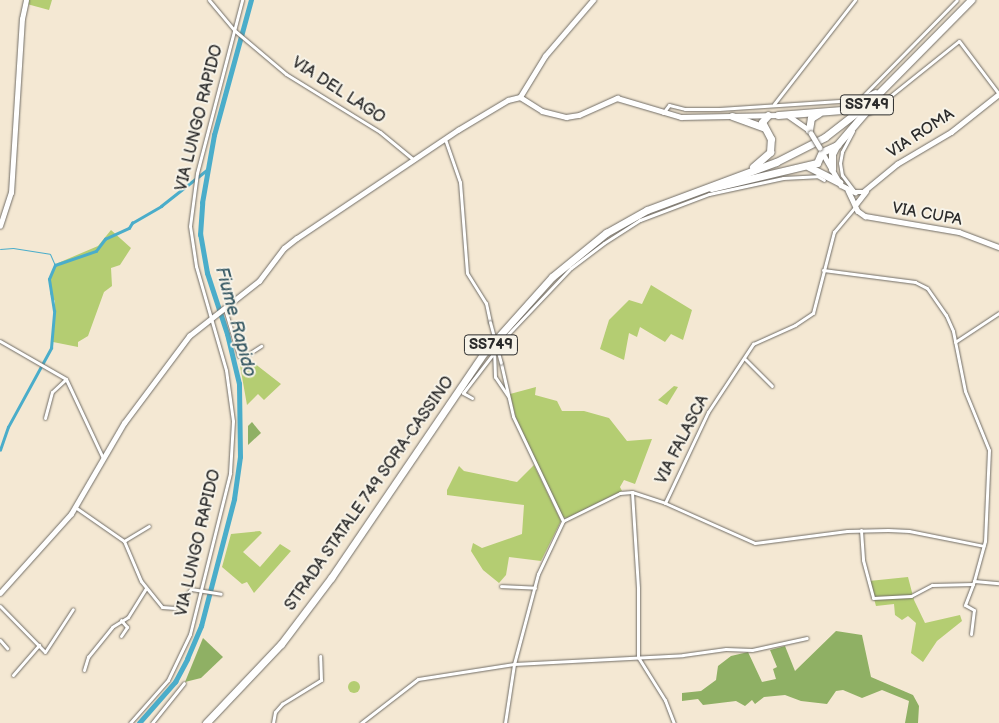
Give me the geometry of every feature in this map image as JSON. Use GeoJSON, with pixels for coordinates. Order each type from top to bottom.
{"type":"FeatureCollection","features":[{"type":"Feature","properties":{"kind":"highway","name":"STRADA STATALE 749 SORA-CASSINO"},"geometry":{"type":"LineString","coordinates":[[206,723],[256,673],[304,615],[468,375],[511,321],[552,277],[586,247],[628,220],[699,188],[776,162],[825,137],[870,102],[971,0]]}},
{"type":"Feature","properties":{"kind":"highway"},"geometry":{"type":"LineString","coordinates":[[778,115],[842,110],[863,101],[911,62]]}},
{"type":"Feature","properties":{"kind":"highway"},"geometry":{"type":"LineString","coordinates":[[832,169],[832,154],[837,145],[911,62]]}},
{"type":"Feature","properties":{"kind":"highway"},"geometry":{"type":"LineString","coordinates":[[810,131],[811,118],[819,112]]}},
{"type":"Feature","properties":{"kind":"highway"},"geometry":{"type":"LineString","coordinates":[[699,188],[756,166],[763,160],[771,145],[762,122],[768,115]]}},
{"type":"Feature","properties":{"kind":"highway"},"geometry":{"type":"LineString","coordinates":[[732,116],[763,127]]}},
{"type":"Feature","properties":{"kind":"highway"},"geometry":{"type":"LineString","coordinates":[[668,201],[808,167],[820,161],[821,150],[837,145]]}},
{"type":"Feature","properties":{"kind":"highway"},"geometry":{"type":"LineString","coordinates":[[808,167],[839,182]]}},
{"type":"Feature","properties":{"kind":"street"},"geometry":{"type":"LineString","coordinates":[[0,226],[11,193],[22,18],[26,0]]}},
{"type":"Feature","properties":{"kind":"street","name":"VIA DEL LAGO"},"geometry":{"type":"LineString","coordinates":[[209,0],[236,31],[292,78],[380,132],[414,160]]}},
{"type":"Feature","properties":{"kind":"street","name":"VIA LUNGO RAPIDO"},"geometry":{"type":"LineString","coordinates":[[130,723],[168,680],[190,634],[225,497],[233,421],[226,370],[193,252],[190,226],[197,174],[236,31],[242,0]]}},
{"type":"Feature","properties":{"kind":"street"},"geometry":{"type":"LineString","coordinates":[[0,594],[75,507],[124,423],[186,338],[259,281],[288,244],[445,138],[508,100],[520,97],[545,56],[593,0]]}},
{"type":"Feature","properties":{"kind":"street"},"geometry":{"type":"LineString","coordinates":[[773,105],[855,0]]}},
{"type":"Feature","properties":{"kind":"street"},"geometry":{"type":"LineString","coordinates":[[663,113],[669,105],[691,109],[851,101],[862,96],[957,0]]}},
{"type":"Feature","properties":{"kind":"street"},"geometry":{"type":"LineString","coordinates":[[856,205],[855,192],[842,175],[840,164],[842,152],[855,128],[873,109],[957,42],[961,42],[999,94]]}},
{"type":"Feature","properties":{"kind":"street","name":"VIA ROMA"},"geometry":{"type":"LineString","coordinates":[[855,192],[868,189],[892,168],[951,132],[999,94]]}},
{"type":"Feature","properties":{"kind":"street"},"geometry":{"type":"LineString","coordinates":[[520,97],[542,112],[566,117],[579,115],[617,98],[663,113],[687,117],[778,115],[797,119],[810,131],[839,182],[847,189],[856,205]]}},
{"type":"Feature","properties":{"kind":"street"},"geometry":{"type":"LineString","coordinates":[[445,138],[450,145],[460,182],[467,273],[484,298],[513,416],[563,521]]}},
{"type":"Feature","properties":{"kind":"street"},"geometry":{"type":"LineString","coordinates":[[472,398],[463,394],[493,354],[500,341],[521,317],[571,268],[640,220],[709,194],[783,178],[817,176],[824,180]]}},
{"type":"Feature","properties":{"kind":"street"},"geometry":{"type":"LineString","coordinates":[[847,189],[855,192]]}},
{"type":"Feature","properties":{"kind":"street"},"geometry":{"type":"LineString","coordinates":[[856,205],[868,189]]}},
{"type":"Feature","properties":{"kind":"street","name":"VIA CUPA"},"geometry":{"type":"LineString","coordinates":[[856,205],[870,218],[959,232],[999,247]]}},
{"type":"Feature","properties":{"kind":"street","name":"VIA FALASCA"},"geometry":{"type":"LineString","coordinates":[[665,502],[708,412],[760,338],[795,325],[813,313],[834,232],[856,205]]}},
{"type":"Feature","properties":{"kind":"street"},"geometry":{"type":"LineString","coordinates":[[823,270],[915,282],[927,288],[946,316],[955,342],[964,391],[989,450],[984,546],[974,582],[965,605],[974,610],[971,634]]}},
{"type":"Feature","properties":{"kind":"street"},"geometry":{"type":"LineString","coordinates":[[223,310],[238,356],[247,355],[261,346]]}},
{"type":"Feature","properties":{"kind":"street"},"geometry":{"type":"LineString","coordinates":[[955,342],[999,313]]}},
{"type":"Feature","properties":{"kind":"street"},"geometry":{"type":"LineString","coordinates":[[0,341],[66,379],[103,458]]}},
{"type":"Feature","properties":{"kind":"street"},"geometry":{"type":"LineString","coordinates":[[493,354],[495,377],[508,396]]}},
{"type":"Feature","properties":{"kind":"street"},"geometry":{"type":"LineString","coordinates":[[745,359],[772,386]]}},
{"type":"Feature","properties":{"kind":"street"},"geometry":{"type":"LineString","coordinates":[[45,418],[52,392],[66,379]]}},
{"type":"Feature","properties":{"kind":"street"},"geometry":{"type":"LineString","coordinates":[[505,723],[514,664],[538,574],[563,521],[620,493],[632,492],[665,502],[755,543],[861,530],[910,531],[984,546]]}},
{"type":"Feature","properties":{"kind":"street"},"geometry":{"type":"LineString","coordinates":[[632,492],[638,588],[638,657],[665,700],[674,723]]}},
{"type":"Feature","properties":{"kind":"street"},"geometry":{"type":"LineString","coordinates":[[75,507],[124,541],[146,588],[162,608],[172,609],[191,589],[221,594]]}},
{"type":"Feature","properties":{"kind":"street"},"geometry":{"type":"LineString","coordinates":[[124,541],[149,526]]}},
{"type":"Feature","properties":{"kind":"street"},"geometry":{"type":"LineString","coordinates":[[861,530],[863,560],[873,598],[911,596],[932,585],[974,582],[999,583]]}},
{"type":"Feature","properties":{"kind":"street"},"geometry":{"type":"LineString","coordinates":[[501,586],[535,588]]}},
{"type":"Feature","properties":{"kind":"street"},"geometry":{"type":"LineString","coordinates":[[84,670],[88,657],[112,627],[129,615],[146,588]]}},
{"type":"Feature","properties":{"kind":"street"},"geometry":{"type":"LineString","coordinates":[[0,606],[45,652],[73,609]]}},
{"type":"Feature","properties":{"kind":"street"},"geometry":{"type":"LineString","coordinates":[[121,620],[126,628],[121,636]]}},
{"type":"Feature","properties":{"kind":"street"},"geometry":{"type":"LineString","coordinates":[[361,723],[410,684],[480,667],[638,657],[726,648],[764,649],[807,638]]}},
{"type":"Feature","properties":{"kind":"street"},"geometry":{"type":"LineString","coordinates":[[0,640],[8,648]]}},
{"type":"Feature","properties":{"kind":"street"},"geometry":{"type":"LineString","coordinates":[[13,675],[39,645]]}},
{"type":"Feature","properties":{"kind":"street"},"geometry":{"type":"LineString","coordinates":[[273,723],[275,712],[282,704],[322,680],[320,656]]}},
{"type":"Feature","properties":{"kind":"street"},"geometry":{"type":"LineString","coordinates":[[152,723],[184,683]]}},
{"type":"Feature","properties":{"kind":"green space"},"geometry":{"type":"Polygon","coordinates":[[[29,0],[52,0],[49,10],[27,4],[29,0]]]}},
{"type":"Feature","properties":{"kind":"green space"},"geometry":{"type":"Polygon","coordinates":[[[111,230],[131,248],[120,265],[111,268],[112,286],[104,292],[88,336],[78,342],[78,347],[53,342],[55,301],[50,294],[50,276],[58,263],[98,246],[111,230]]]}},
{"type":"Feature","properties":{"kind":"green space"},"geometry":{"type":"Polygon","coordinates":[[[651,285],[692,310],[683,340],[671,334],[665,342],[640,327],[637,337],[629,333],[624,360],[600,349],[609,320],[629,300],[642,304],[651,285]]]}},
{"type":"Feature","properties":{"kind":"green space"},"geometry":{"type":"Polygon","coordinates":[[[249,359],[281,384],[264,400],[258,394],[247,405],[239,360],[249,359]]]}},
{"type":"Feature","properties":{"kind":"green space"},"geometry":{"type":"Polygon","coordinates":[[[674,386],[678,387],[667,405],[658,400],[674,386]]]}},
{"type":"Feature","properties":{"kind":"green space"},"geometry":{"type":"Polygon","coordinates":[[[536,387],[535,395],[557,401],[562,411],[584,411],[609,418],[627,441],[652,439],[635,484],[624,480],[620,487],[622,491],[567,518],[562,517],[516,418],[510,394],[536,387]]]}},
{"type":"Feature","properties":{"kind":"green space"},"geometry":{"type":"Polygon","coordinates":[[[252,422],[261,433],[248,445],[248,426],[252,422]]]}},
{"type":"Feature","properties":{"kind":"green space"},"geometry":{"type":"Polygon","coordinates":[[[534,465],[561,521],[541,561],[509,557],[506,575],[499,583],[483,570],[471,551],[473,543],[482,548],[522,534],[524,505],[447,495],[447,490],[459,466],[464,471],[517,482],[534,465]]]}},
{"type":"Feature","properties":{"kind":"green space"},"geometry":{"type":"Polygon","coordinates":[[[260,531],[262,533],[243,552],[260,567],[280,544],[291,551],[254,593],[247,582],[242,584],[222,567],[231,534],[260,531]]]}},
{"type":"Feature","properties":{"kind":"green space"},"geometry":{"type":"Polygon","coordinates":[[[908,577],[914,600],[925,623],[960,615],[962,621],[937,641],[923,662],[911,653],[916,623],[908,616],[902,620],[895,615],[894,604],[876,606],[869,581],[908,577]]]}},
{"type":"Feature","properties":{"kind":"green space"},"geometry":{"type":"Polygon","coordinates":[[[836,631],[862,635],[871,677],[913,695],[919,706],[918,723],[905,723],[909,701],[882,690],[862,698],[843,690],[836,691],[827,704],[801,701],[785,695],[764,697],[755,704],[752,700],[745,706],[736,701],[703,705],[698,699],[682,701],[682,693],[701,691],[716,680],[718,666],[731,656],[748,652],[762,682],[776,679],[773,669],[777,667],[770,650],[785,646],[795,671],[836,631]]]}},
{"type":"Feature","properties":{"kind":"green space"},"geometry":{"type":"Polygon","coordinates":[[[203,638],[223,657],[201,678],[185,682],[203,638]]]}},
{"type":"Feature","properties":{"kind":"green space"},"geometry":{"type":"Polygon","coordinates":[[[354,681],[360,687],[354,693],[348,687],[354,681]]]}},
{"type":"Feature","properties":{"kind":"waterway","name":"Fiume Rapido"},"geometry":{"type":"LineString","coordinates":[[139,723],[175,682],[201,626],[234,499],[240,457],[239,384],[227,334],[207,273],[200,235],[202,203],[214,135],[251,0]]}},
{"type":"Feature","properties":{"kind":"waterway"},"geometry":{"type":"LineString","coordinates":[[0,450],[8,427],[51,348],[54,311],[49,279],[55,265],[96,251],[105,239],[129,228],[132,223],[161,206],[208,169]]}},
{"type":"Feature","properties":{"kind":"waterway"},"geometry":{"type":"LineString","coordinates":[[0,249],[13,248],[50,254],[55,265]]}}]}
